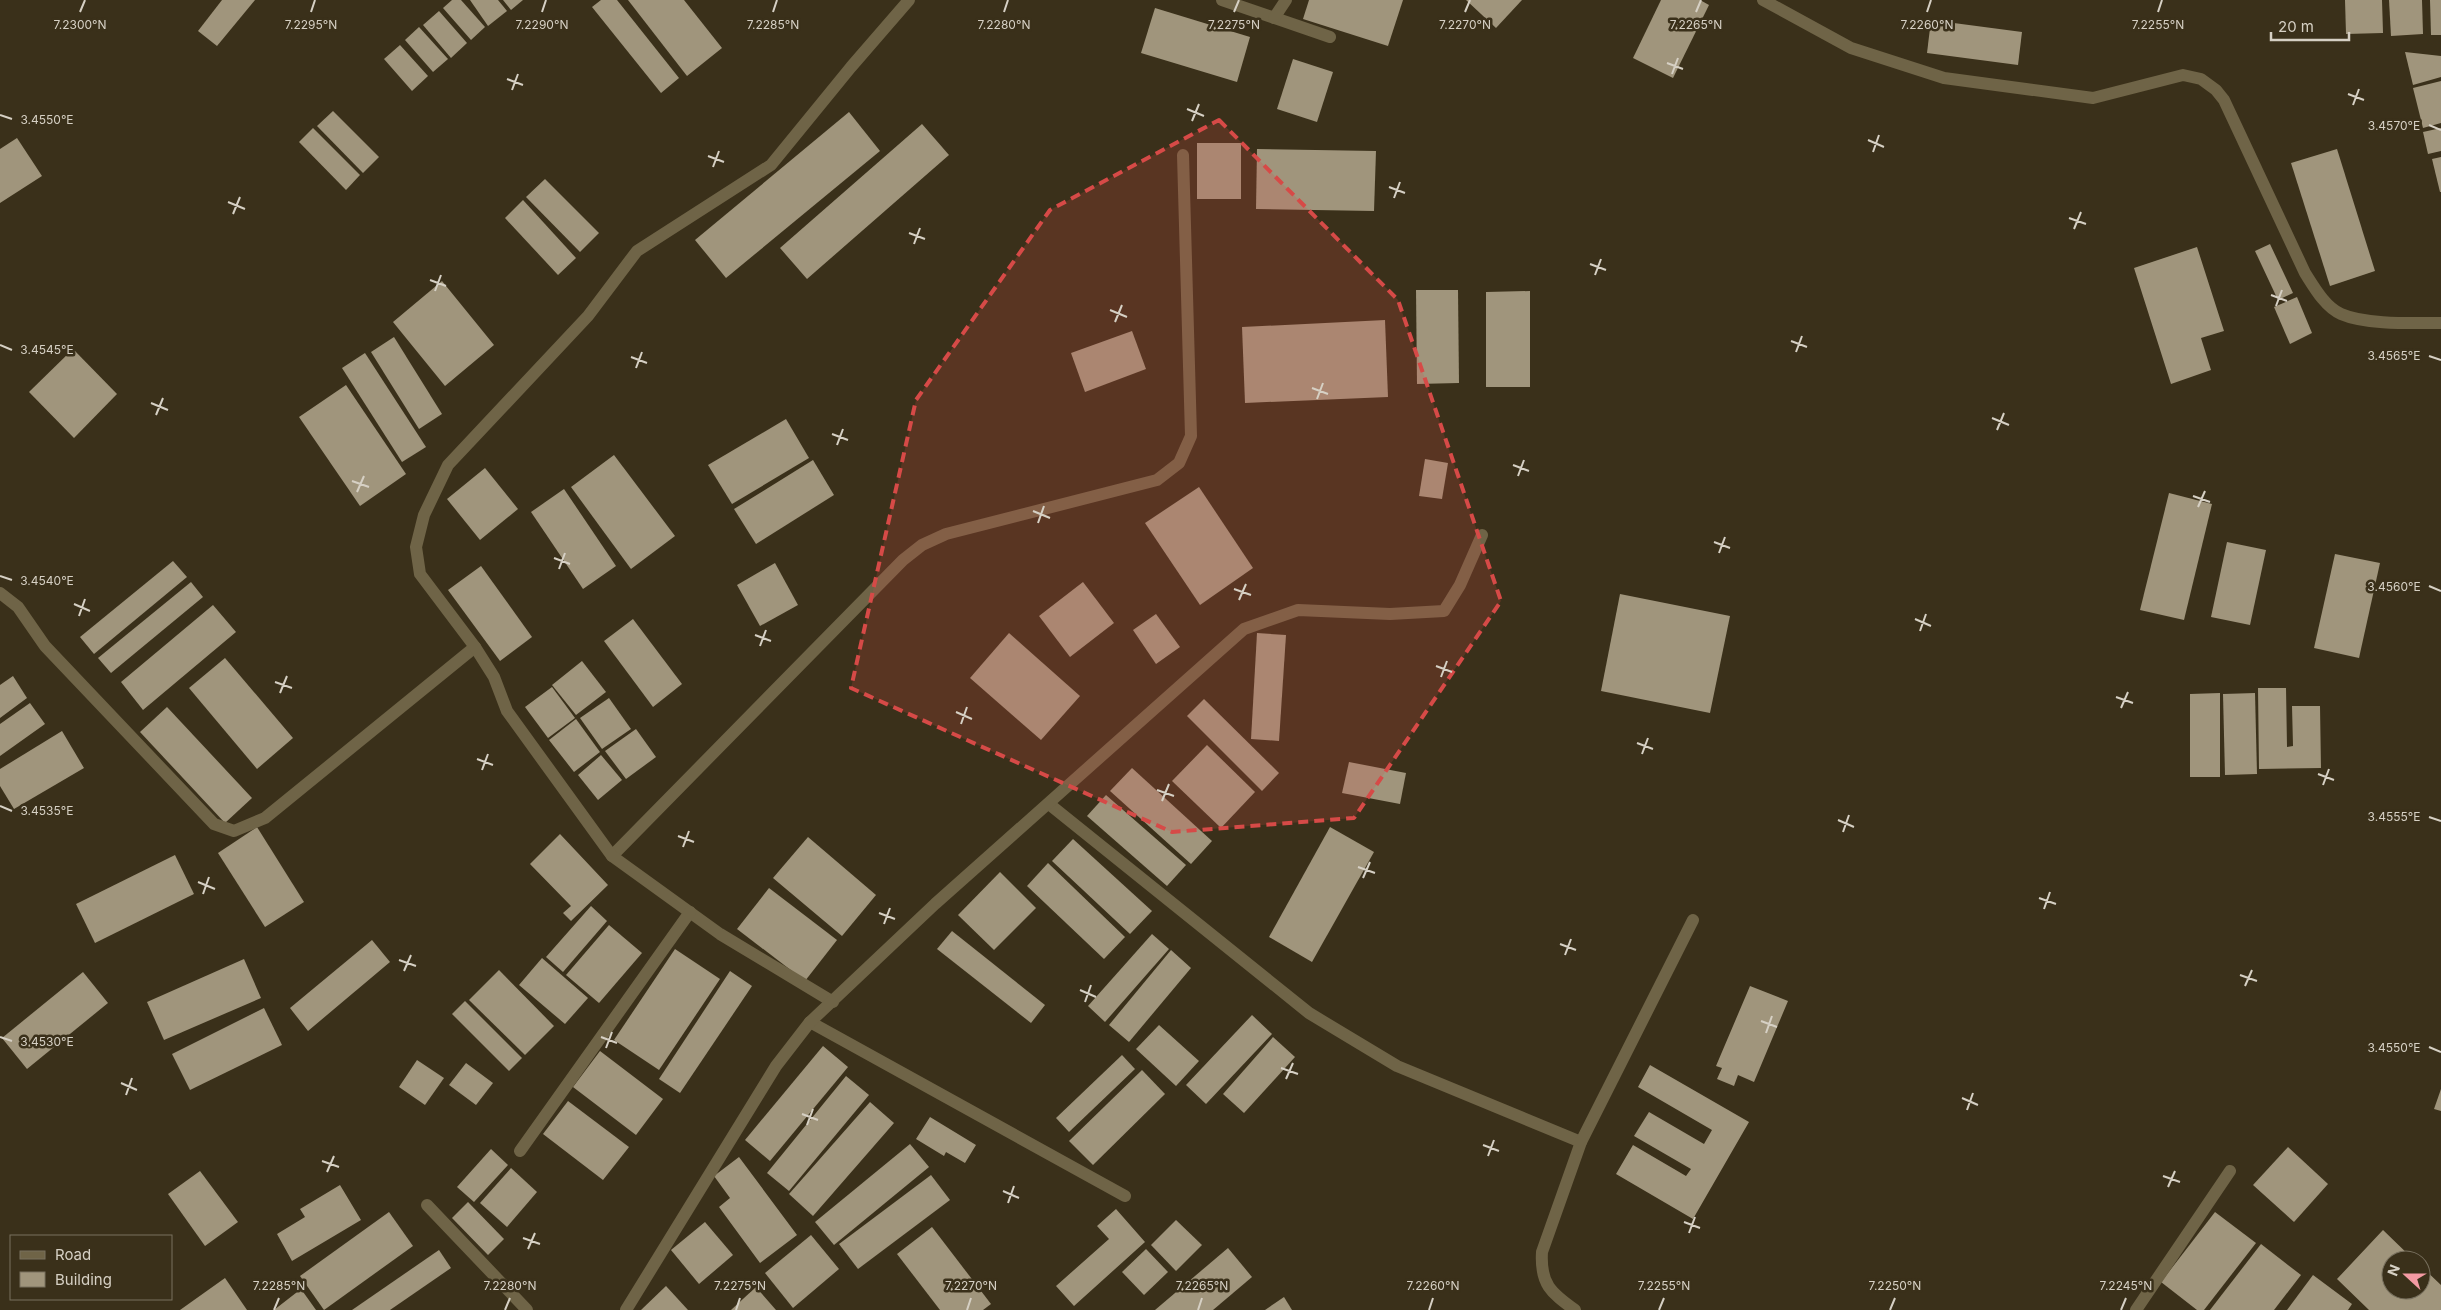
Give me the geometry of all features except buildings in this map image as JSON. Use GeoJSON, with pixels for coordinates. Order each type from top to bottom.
{"type":"FeatureCollection","features":[{"type":"Feature","properties":{"kind":"street"},"geometry":{"type":"LineString","coordinates":[[834,1002],[720,934],[612,856],[507,711],[494,677],[475,647],[420,574],[416,547],[424,516],[448,465],[588,316],[637,251],[772,165],[851,67],[909,0]]}},
{"type":"Feature","properties":{"kind":"street"},"geometry":{"type":"LineString","coordinates":[[1222,0],[1330,37]]}},
{"type":"Feature","properties":{"kind":"street"},"geometry":{"type":"LineString","coordinates":[[1274,18],[1286,0]]}},
{"type":"Feature","properties":{"kind":"street"},"geometry":{"type":"LineString","coordinates":[[1763,0],[1851,48],[1944,78],[2093,98],[2183,75],[2201,79],[2216,90],[2224,100],[2305,274],[2321,298],[2340,314],[2384,323],[2441,323]]}},
{"type":"Feature","properties":{"kind":"street"},"geometry":{"type":"LineString","coordinates":[[612,856],[896,567],[922,545],[946,534],[1157,480],[1179,463],[1190,436],[1183,155]]}},
{"type":"Feature","properties":{"kind":"street"},"geometry":{"type":"LineString","coordinates":[[626,1310],[776,1066],[810,1022],[834,1002],[935,904],[1244,629],[1298,610],[1390,614],[1444,612],[1460,585],[1482,535]]}},
{"type":"Feature","properties":{"kind":"street"},"geometry":{"type":"LineString","coordinates":[[0,593],[18,608],[45,646],[214,824],[234,831],[265,818],[475,647]]}},
{"type":"Feature","properties":{"kind":"street"},"geometry":{"type":"LineString","coordinates":[[1049,804],[1309,1013],[1398,1066],[1581,1142]]}},
{"type":"Feature","properties":{"kind":"street"},"geometry":{"type":"LineString","coordinates":[[520,1151],[690,912]]}},
{"type":"Feature","properties":{"kind":"street"},"geometry":{"type":"LineString","coordinates":[[1575,1310],[1554,1295],[1541,1268],[1542,1252],[1581,1142],[1693,920]]}},
{"type":"Feature","properties":{"kind":"street"},"geometry":{"type":"LineString","coordinates":[[810,1022],[1125,1196]]}},
{"type":"Feature","properties":{"kind":"street"},"geometry":{"type":"LineString","coordinates":[[2136,1310],[2230,1171]]}},
{"type":"Feature","properties":{"kind":"street"},"geometry":{"type":"LineString","coordinates":[[427,1205],[527,1310]]}},
{"type":"Feature","properties":{"kind":"highlighted area"},"geometry":{"type":"Polygon","coordinates":[[[1219,120],[1398,300],[1501,601],[1354,818],[1172,832],[851,688],[916,400],[1050,210],[1219,120]]]}}]}
